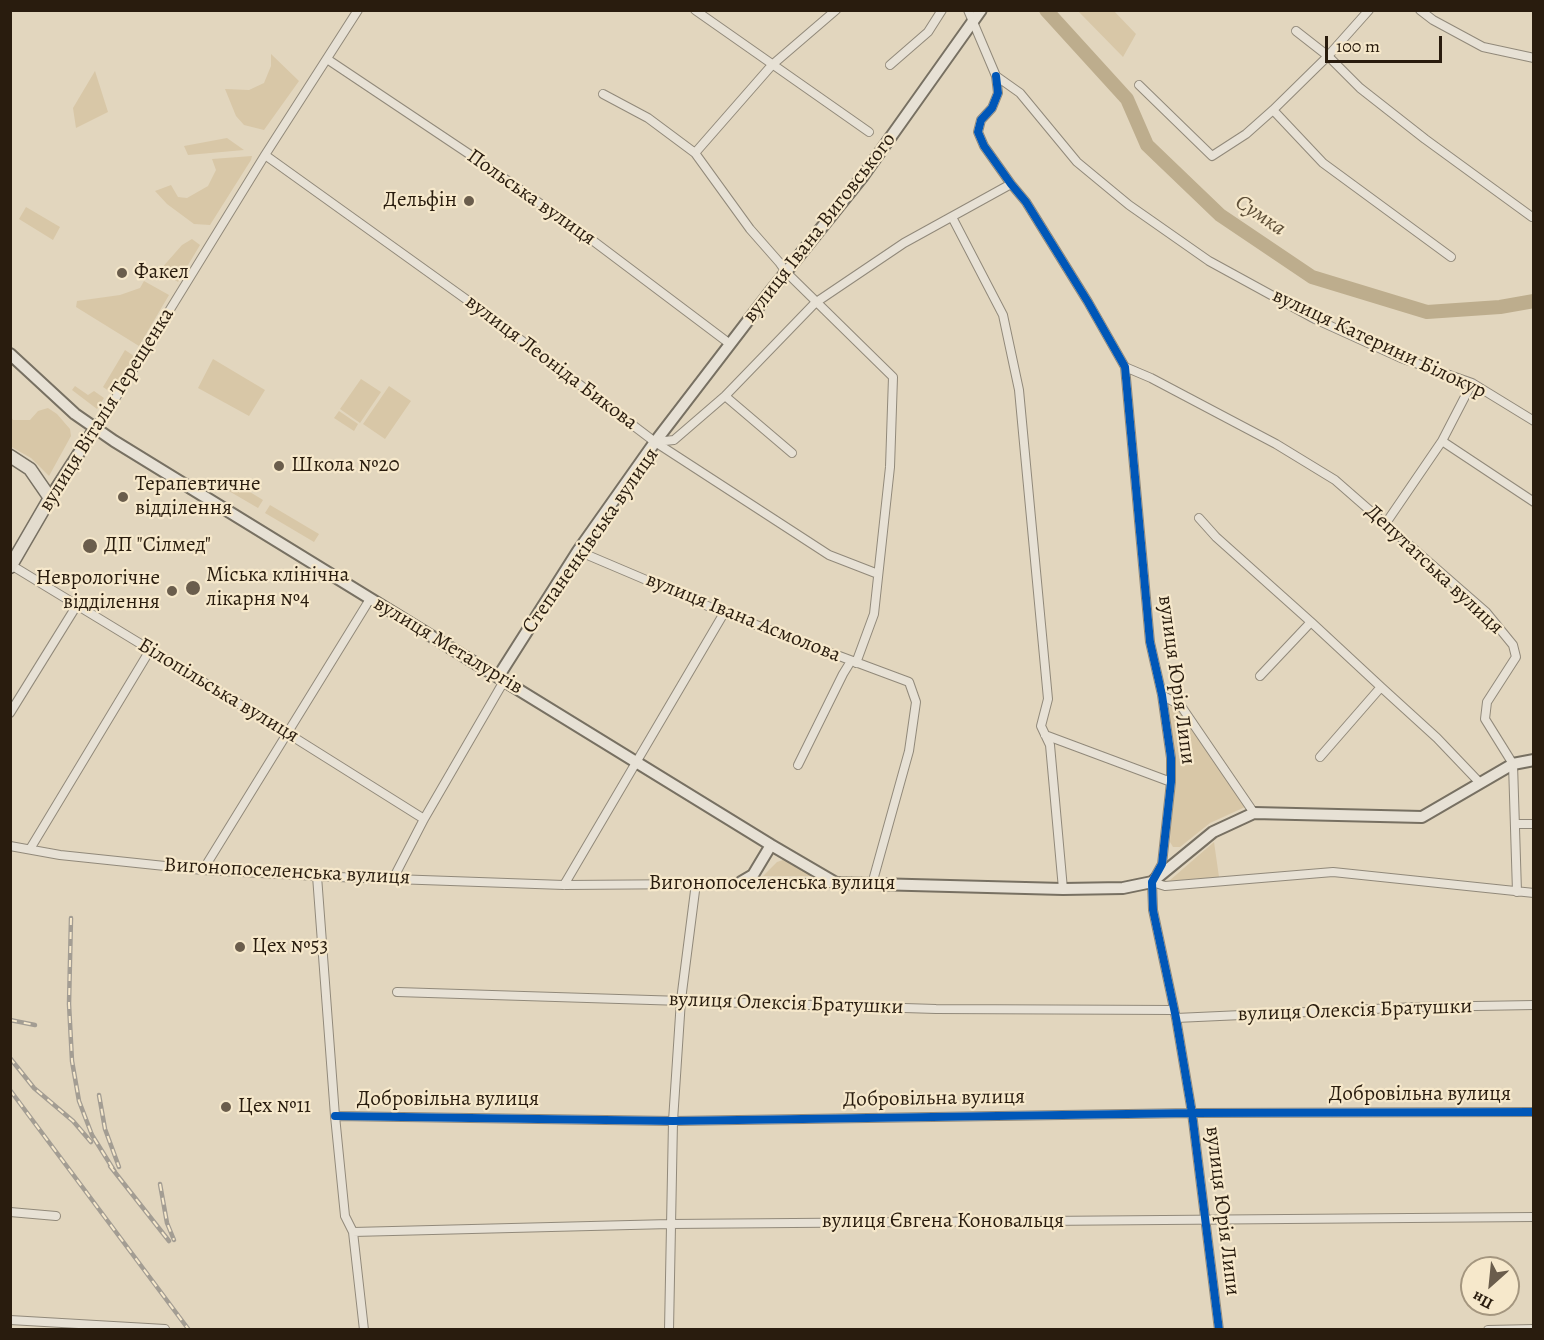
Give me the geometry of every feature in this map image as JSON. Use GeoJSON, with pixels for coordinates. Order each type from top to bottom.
{"type":"FeatureCollection","features":[{"type":"Feature","properties":{"kind":"main road","name":"вулиця Івана Виговського"},"geometry":{"type":"LineString","coordinates":[[655,442],[870,166],[981,10]]}},
{"type":"Feature","properties":{"kind":"main road","name":"вулиця Металургів"},"geometry":{"type":"LineString","coordinates":[[10,354],[75,414],[95,428],[370,599],[836,883]]}},
{"type":"Feature","properties":{"kind":"main road","name":"вулиця Віталія Терещенка"},"geometry":{"type":"LineString","coordinates":[[11,566],[50,498],[95,428]]}},
{"type":"Feature","properties":{"kind":"main road","name":"Степаненківська вулиця"},"geometry":{"type":"LineString","coordinates":[[501,679],[578,552],[655,442]]}},
{"type":"Feature","properties":{"kind":"main road"},"geometry":{"type":"LineString","coordinates":[[10,456],[30,469],[50,498]]}},
{"type":"Feature","properties":{"kind":"main road"},"geometry":{"type":"LineString","coordinates":[[1152,882],[1213,832],[1254,813],[1422,817],[1513,764],[1533,760]]}},
{"type":"Feature","properties":{"kind":"main road"},"geometry":{"type":"LineString","coordinates":[[741,882],[753,875],[771,845]]}},
{"type":"Feature","properties":{"kind":"main road","name":"Вигонопоселенська вулиця"},"geometry":{"type":"LineString","coordinates":[[836,883],[1064,889],[1123,888],[1152,882]]}},
{"type":"Feature","properties":{"kind":"street","name":"вулиця Віталія Терещенка"},"geometry":{"type":"LineString","coordinates":[[95,428],[116,399],[265,154],[358,10]]}},
{"type":"Feature","properties":{"kind":"street"},"geometry":{"type":"LineString","coordinates":[[695,10],[869,132]]}},
{"type":"Feature","properties":{"kind":"street"},"geometry":{"type":"LineString","coordinates":[[695,153],[772,65],[836,10]]}},
{"type":"Feature","properties":{"kind":"street"},"geometry":{"type":"LineString","coordinates":[[891,65],[928,32],[942,10]]}},
{"type":"Feature","properties":{"kind":"street"},"geometry":{"type":"LineString","coordinates":[[968,10],[996,76]]}},
{"type":"Feature","properties":{"kind":"street"},"geometry":{"type":"LineString","coordinates":[[1139,85],[1212,156],[1246,134],[1273,110],[1328,56],[1369,10]]}},
{"type":"Feature","properties":{"kind":"street"},"geometry":{"type":"LineString","coordinates":[[1420,10],[1433,20],[1483,47],[1533,58]]}},
{"type":"Feature","properties":{"kind":"street"},"geometry":{"type":"LineString","coordinates":[[1296,31],[1328,56],[1369,96],[1532,218]]}},
{"type":"Feature","properties":{"kind":"street","name":"Польська вулиця"},"geometry":{"type":"LineString","coordinates":[[327,59],[588,237],[730,344]]}},
{"type":"Feature","properties":{"kind":"street","name":"вулиця Юрія Липи"},"geometry":{"type":"LineString","coordinates":[[996,76],[998,93],[992,108],[981,120],[978,132],[984,146],[1026,202],[1125,367],[1150,642],[1162,695],[1171,758],[1171,782],[1162,864],[1152,882],[1153,910],[1175,1014],[1192,1113],[1219,1329]]}},
{"type":"Feature","properties":{"kind":"street","name":"вулиця Катерини Білокур"},"geometry":{"type":"LineString","coordinates":[[996,76],[1020,93],[1077,162],[1129,206],[1209,261],[1315,319],[1401,358],[1472,383],[1533,421]]}},
{"type":"Feature","properties":{"kind":"street"},"geometry":{"type":"LineString","coordinates":[[603,94],[648,118],[695,153],[750,229],[786,272],[815,303],[893,377],[890,467],[874,614],[854,662],[843,674],[798,765]]}},
{"type":"Feature","properties":{"kind":"street"},"geometry":{"type":"LineString","coordinates":[[1273,110],[1323,164],[1451,256]]}},
{"type":"Feature","properties":{"kind":"street","name":"вулиця Леоніда Бикова"},"geometry":{"type":"LineString","coordinates":[[265,154],[494,320],[655,442],[829,555],[878,574]]}},
{"type":"Feature","properties":{"kind":"street","name":"Степаненківська вулиця"},"geometry":{"type":"LineString","coordinates":[[655,442],[674,440],[725,396],[815,303],[904,243],[1011,184]]}},
{"type":"Feature","properties":{"kind":"street"},"geometry":{"type":"LineString","coordinates":[[952,217],[1003,315],[1019,390],[1048,699],[1041,726],[1050,745],[1064,889]]}},
{"type":"Feature","properties":{"kind":"street","name":"Депутатська вулиця"},"geometry":{"type":"LineString","coordinates":[[1125,367],[1151,378],[1276,444],[1335,480],[1486,612],[1513,645],[1516,657],[1487,702],[1485,719],[1513,764],[1517,892]]}},
{"type":"Feature","properties":{"kind":"street"},"geometry":{"type":"LineString","coordinates":[[1386,523],[1442,441],[1472,383]]}},
{"type":"Feature","properties":{"kind":"street"},"geometry":{"type":"LineString","coordinates":[[725,396],[792,453]]}},
{"type":"Feature","properties":{"kind":"street"},"geometry":{"type":"LineString","coordinates":[[1442,441],[1533,502]]}},
{"type":"Feature","properties":{"kind":"street"},"geometry":{"type":"LineString","coordinates":[[1199,518],[1215,537],[1437,738],[1480,783]]}},
{"type":"Feature","properties":{"kind":"street","name":"вулиця Івана Асмолова"},"geometry":{"type":"LineString","coordinates":[[578,552],[724,613],[909,682],[916,702],[909,752],[872,884]]}},
{"type":"Feature","properties":{"kind":"street","name":"Білопільська вулиця"},"geometry":{"type":"LineString","coordinates":[[11,566],[424,819]]}},
{"type":"Feature","properties":{"kind":"street"},"geometry":{"type":"LineString","coordinates":[[203,870],[370,599]]}},
{"type":"Feature","properties":{"kind":"street"},"geometry":{"type":"LineString","coordinates":[[10,713],[77,605]]}},
{"type":"Feature","properties":{"kind":"street"},"geometry":{"type":"LineString","coordinates":[[564,885],[724,613]]}},
{"type":"Feature","properties":{"kind":"street"},"geometry":{"type":"LineString","coordinates":[[1260,676],[1311,622]]}},
{"type":"Feature","properties":{"kind":"street"},"geometry":{"type":"LineString","coordinates":[[30,849],[150,650]]}},
{"type":"Feature","properties":{"kind":"street","name":"Степаненківська вулиця"},"geometry":{"type":"LineString","coordinates":[[393,879],[501,679]]}},
{"type":"Feature","properties":{"kind":"street"},"geometry":{"type":"LineString","coordinates":[[1320,757],[1381,687]]}},
{"type":"Feature","properties":{"kind":"street"},"geometry":{"type":"LineString","coordinates":[[1162,695],[1181,706],[1254,813]]}},
{"type":"Feature","properties":{"kind":"street"},"geometry":{"type":"LineString","coordinates":[[1045,735],[1171,782]]}},
{"type":"Feature","properties":{"kind":"street"},"geometry":{"type":"LineString","coordinates":[[1516,824],[1533,824]]}},
{"type":"Feature","properties":{"kind":"street","name":"Вигонопоселенська вулиця"},"geometry":{"type":"LineString","coordinates":[[10,846],[60,855],[203,870],[317,876],[564,885],[836,883]]}},
{"type":"Feature","properties":{"kind":"street","name":"Вигонопоселенська вулиця"},"geometry":{"type":"LineString","coordinates":[[1152,882],[1165,886],[1333,872],[1533,893]]}},
{"type":"Feature","properties":{"kind":"street"},"geometry":{"type":"LineString","coordinates":[[317,876],[345,1216],[353,1232],[364,1329]]}},
{"type":"Feature","properties":{"kind":"street"},"geometry":{"type":"LineString","coordinates":[[669,1329],[673,1121],[681,1000],[696,883]]}},
{"type":"Feature","properties":{"kind":"street","name":"вулиця Олексія Братушки"},"geometry":{"type":"LineString","coordinates":[[397,992],[1175,1014],[1533,1005]]}},
{"type":"Feature","properties":{"kind":"street","name":"Добровільна вулиця"},"geometry":{"type":"LineString","coordinates":[[335,1116],[673,1121],[1192,1113],[1533,1112]]}},
{"type":"Feature","properties":{"kind":"street"},"geometry":{"type":"LineString","coordinates":[[10,1212],[56,1216]]}},
{"type":"Feature","properties":{"kind":"street","name":"вулиця Євгена Коновальця"},"geometry":{"type":"LineString","coordinates":[[353,1232],[670,1224],[1533,1217]]}},
{"type":"Feature","properties":{"kind":"street"},"geometry":{"type":"LineString","coordinates":[[10,1320],[165,1329]]}},
{"type":"Feature","properties":{"kind":"street"},"geometry":{"type":"LineString","coordinates":[[1488,1329],[1533,1329]]}},
{"type":"Feature","properties":{"kind":"shaded area"},"geometry":{"type":"Polygon","coordinates":[[[1078,11],[1114,11],[1136,34],[1123,57],[1078,11]]]}},
{"type":"Feature","properties":{"kind":"shaded area"},"geometry":{"type":"Polygon","coordinates":[[[271,54],[299,81],[264,130],[244,125],[236,116],[225,89],[249,90],[264,83],[271,66],[271,54]]]}},
{"type":"Feature","properties":{"kind":"shaded area"},"geometry":{"type":"Polygon","coordinates":[[[95,71],[108,112],[76,128],[73,108],[95,71]]]}},
{"type":"Feature","properties":{"kind":"shaded area"},"geometry":{"type":"Polygon","coordinates":[[[227,138],[244,150],[188,155],[184,146],[227,138]]]}},
{"type":"Feature","properties":{"kind":"shaded area"},"geometry":{"type":"Polygon","coordinates":[[[252,156],[210,225],[194,224],[167,204],[155,191],[171,185],[178,197],[187,198],[208,186],[216,170],[212,159],[252,156]]]}},
{"type":"Feature","properties":{"kind":"shaded area"},"geometry":{"type":"Polygon","coordinates":[[[26,207],[60,227],[53,240],[19,219],[26,207]]]}},
{"type":"Feature","properties":{"kind":"shaded area"},"geometry":{"type":"Polygon","coordinates":[[[192,239],[200,245],[178,282],[160,270],[182,245],[192,239]]]}},
{"type":"Feature","properties":{"kind":"shaded area"},"geometry":{"type":"Polygon","coordinates":[[[144,281],[169,295],[139,346],[76,307],[77,301],[120,295],[140,288],[144,281]]]}},
{"type":"Feature","properties":{"kind":"shaded area"},"geometry":{"type":"Polygon","coordinates":[[[125,350],[134,356],[112,393],[103,387],[125,350]]]}},
{"type":"Feature","properties":{"kind":"shaded area"},"geometry":{"type":"Polygon","coordinates":[[[213,359],[265,390],[249,416],[198,388],[213,359]]]}},
{"type":"Feature","properties":{"kind":"shaded area"},"geometry":{"type":"Polygon","coordinates":[[[361,379],[381,392],[360,423],[340,409],[361,379]]]}},
{"type":"Feature","properties":{"kind":"shaded area"},"geometry":{"type":"Polygon","coordinates":[[[75,386],[88,395],[94,391],[104,398],[97,409],[72,390],[75,386]]]}},
{"type":"Feature","properties":{"kind":"shaded area"},"geometry":{"type":"Polygon","coordinates":[[[389,386],[411,401],[385,439],[363,424],[389,386]]]}},
{"type":"Feature","properties":{"kind":"shaded area"},"geometry":{"type":"Polygon","coordinates":[[[48,408],[57,414],[70,429],[71,436],[49,476],[31,458],[10,446],[11,417],[13,420],[30,420],[38,411],[48,408]]]}},
{"type":"Feature","properties":{"kind":"shaded area"},"geometry":{"type":"Polygon","coordinates":[[[339,411],[358,424],[354,431],[334,418],[339,411]]]}},
{"type":"Feature","properties":{"kind":"shaded area"},"geometry":{"type":"Polygon","coordinates":[[[227,478],[263,500],[258,508],[222,487],[227,478]]]}},
{"type":"Feature","properties":{"kind":"shaded area"},"geometry":{"type":"Polygon","coordinates":[[[270,505],[319,534],[314,542],[265,513],[270,505]]]}},
{"type":"Feature","properties":{"kind":"shaded area"},"geometry":{"type":"Polygon","coordinates":[[[1169,706],[1178,709],[1245,807],[1210,823],[1180,847],[1173,847],[1170,842],[1176,769],[1169,706]]]}},
{"type":"Feature","properties":{"kind":"shaded area"},"geometry":{"type":"Polygon","coordinates":[[[1214,842],[1219,877],[1169,881],[1214,842]]]}},
{"type":"Feature","properties":{"kind":"shaded area"},"geometry":{"type":"Polygon","coordinates":[[[783,860],[811,876],[763,876],[777,862],[783,860]]]}},
{"type":"Feature","properties":{"kind":"waterway","name":"Сумка"},"geometry":{"type":"LineString","coordinates":[[1046,10],[1127,99],[1147,145],[1220,215],[1312,277],[1427,312],[1500,307],[1534,301]]}},
{"type":"Feature","properties":{"kind":"railway"},"geometry":{"type":"LineString","coordinates":[[71,918],[69,1004],[72,1061],[79,1101],[92,1135],[115,1172]]}},
{"type":"Feature","properties":{"kind":"railway"},"geometry":{"type":"LineString","coordinates":[[10,1020],[35,1025]]}},
{"type":"Feature","properties":{"kind":"railway"},"geometry":{"type":"LineString","coordinates":[[10,1058],[34,1088],[73,1121],[91,1142]]}},
{"type":"Feature","properties":{"kind":"railway"},"geometry":{"type":"LineString","coordinates":[[10,1090],[189,1330]]}},
{"type":"Feature","properties":{"kind":"railway"},"geometry":{"type":"LineString","coordinates":[[99,1095],[105,1129],[119,1167]]}},
{"type":"Feature","properties":{"kind":"railway"},"geometry":{"type":"LineString","coordinates":[[110,1166],[169,1241]]}},
{"type":"Feature","properties":{"kind":"railway"},"geometry":{"type":"LineString","coordinates":[[160,1184],[167,1223],[174,1240]]}},
{"type":"Feature","properties":{"kind":"cycle path"},"geometry":{"type":"LineString","coordinates":[[996,76],[998,93],[992,108],[981,120],[978,132],[984,146],[1026,202],[1125,367],[1150,642],[1162,695],[1171,758],[1171,782],[1162,864],[1152,882],[1153,910],[1176,1018],[1192,1113],[1219,1330]]}},
{"type":"Feature","properties":{"kind":"cycle path"},"geometry":{"type":"LineString","coordinates":[[335,1116],[673,1121],[1192,1113],[1534,1112]]}},
{"type":"Feature","properties":{"kind":"place","name":"Дельфін"},"geometry":{"type":"Point","coordinates":[469,201]}},
{"type":"Feature","properties":{"kind":"place","name":"Факел"},"geometry":{"type":"Point","coordinates":[122,273]}},
{"type":"Feature","properties":{"kind":"place","name":"Школа №20"},"geometry":{"type":"Point","coordinates":[279,466]}},
{"type":"Feature","properties":{"kind":"place","name":"Терапевтичне відділення"},"geometry":{"type":"Point","coordinates":[123,497]}},
{"type":"Feature","properties":{"kind":"place","name":"ДП \"Сілмед\""},"geometry":{"type":"Point","coordinates":[90,546]}},
{"type":"Feature","properties":{"kind":"place","name":"Міська клінічна лікарня №4"},"geometry":{"type":"Point","coordinates":[193,588]}},
{"type":"Feature","properties":{"kind":"place","name":"Неврологічне відділення"},"geometry":{"type":"Point","coordinates":[172,591]}},
{"type":"Feature","properties":{"kind":"place","name":"Цех №53"},"geometry":{"type":"Point","coordinates":[240,947]}},
{"type":"Feature","properties":{"kind":"place","name":"Цех №11"},"geometry":{"type":"Point","coordinates":[226,1107]}}]}
